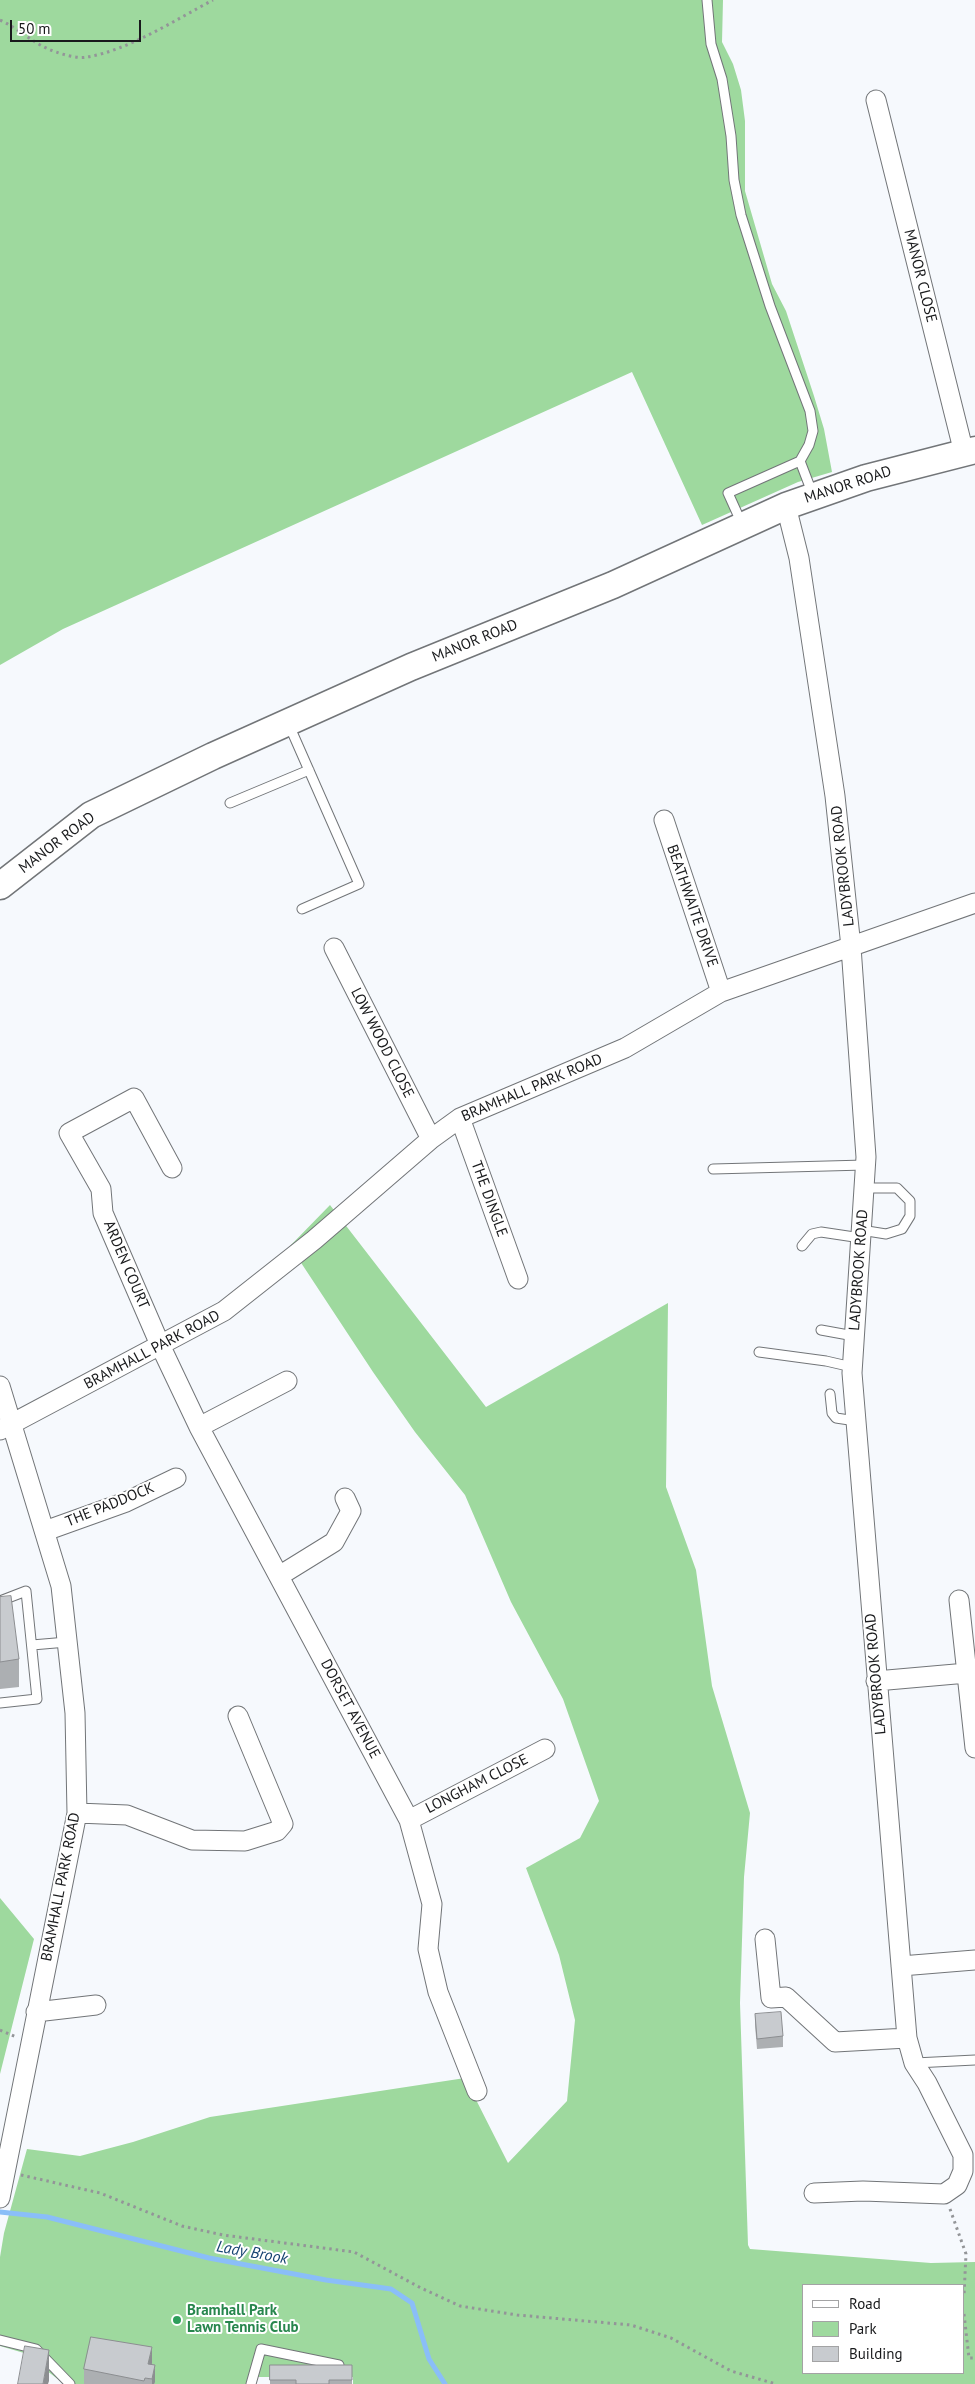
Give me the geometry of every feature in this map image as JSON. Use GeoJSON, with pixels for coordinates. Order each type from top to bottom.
{"type":"FeatureCollection","features":[{"type":"Feature","properties":{"kind":"street","name":"MANOR CLOSE"},"geometry":{"type":"LineString","coordinates":[[876,100],[969,452]]}},
{"type":"Feature","properties":{"kind":"street","name":"MANOR ROAD"},"geometry":{"type":"LineString","coordinates":[[0,886],[92,815],[288,722],[411,667],[613,585],[786,506],[866,478],[969,452]]}},
{"type":"Feature","properties":{"kind":"street","name":"LADYBROOK ROAD"},"geometry":{"type":"LineString","coordinates":[[786,506],[798,558],[834,787],[851,947],[865,1165],[852,1367],[856,1421],[907,2038],[914,2064],[953,2132],[963,2155],[963,2171],[957,2185],[944,2194]]}},
{"type":"Feature","properties":{"kind":"street","name":"BEATHWAITE DRIVE"},"geometry":{"type":"LineString","coordinates":[[664,820],[721,992]]}},
{"type":"Feature","properties":{"kind":"street","name":"BRAMHALL PARK ROAD"},"geometry":{"type":"LineString","coordinates":[[1,2194],[77,1813],[75,1713],[61,1586],[45,1530],[7,1427],[161,1347],[224,1311],[314,1240],[431,1138],[460,1118],[625,1048],[721,992],[975,903]]}},
{"type":"Feature","properties":{"kind":"street","name":"LOW WOOD CLOSE"},"geometry":{"type":"LineString","coordinates":[[334,948],[431,1138]]}},
{"type":"Feature","properties":{"kind":"street","name":"ARDEN COURT"},"geometry":{"type":"LineString","coordinates":[[161,1347],[103,1213],[101,1189],[69,1133],[134,1098],[172,1168]]}},
{"type":"Feature","properties":{"kind":"street","name":"THE DINGLE"},"geometry":{"type":"LineString","coordinates":[[460,1118],[518,1279]]}},
{"type":"Feature","properties":{"kind":"street","name":"DORSET AVENUE"},"geometry":{"type":"LineString","coordinates":[[161,1347],[199,1427],[409,1820],[432,1904],[428,1949],[438,1992],[477,2091]]}},
{"type":"Feature","properties":{"kind":"street"},"geometry":{"type":"LineString","coordinates":[[199,1427],[288,1381]]}},
{"type":"Feature","properties":{"kind":"street"},"geometry":{"type":"LineString","coordinates":[[0,1386],[7,1427]]}},
{"type":"Feature","properties":{"kind":"street","name":"THE PADDOCK"},"geometry":{"type":"LineString","coordinates":[[45,1530],[126,1502],[176,1478]]}},
{"type":"Feature","properties":{"kind":"street"},"geometry":{"type":"LineString","coordinates":[[279,1576],[334,1542],[351,1510],[345,1498]]}},
{"type":"Feature","properties":{"kind":"street"},"geometry":{"type":"LineString","coordinates":[[959,1600],[975,1748]]}},
{"type":"Feature","properties":{"kind":"street"},"geometry":{"type":"LineString","coordinates":[[876,1681],[967,1673]]}},
{"type":"Feature","properties":{"kind":"street"},"geometry":{"type":"LineString","coordinates":[[77,1813],[127,1815],[192,1840],[245,1841],[277,1831],[283,1824],[238,1716]]}},
{"type":"Feature","properties":{"kind":"street","name":"LONGHAM CLOSE"},"geometry":{"type":"LineString","coordinates":[[409,1820],[545,1749]]}},
{"type":"Feature","properties":{"kind":"street"},"geometry":{"type":"LineString","coordinates":[[765,1939],[771,1998],[786,1997],[835,2042],[907,2038]]}},
{"type":"Feature","properties":{"kind":"street"},"geometry":{"type":"LineString","coordinates":[[901,1966],[975,1960]]}},
{"type":"Feature","properties":{"kind":"street"},"geometry":{"type":"LineString","coordinates":[[36,2012],[96,2005]]}},
{"type":"Feature","properties":{"kind":"street"},"geometry":{"type":"LineString","coordinates":[[814,2192],[863,2190],[944,2194]]}},
{"type":"Feature","properties":{"kind":"lane"},"geometry":{"type":"LineString","coordinates":[[708,0],[711,44],[722,79],[731,136],[734,180],[741,215],[770,306],[810,411],[813,431],[809,445],[800,461],[728,493],[743,526]]}},
{"type":"Feature","properties":{"kind":"lane"},"geometry":{"type":"LineString","coordinates":[[800,461],[814,496]]}},
{"type":"Feature","properties":{"kind":"lane"},"geometry":{"type":"LineString","coordinates":[[288,722],[359,884],[302,909]]}},
{"type":"Feature","properties":{"kind":"lane"},"geometry":{"type":"LineString","coordinates":[[230,803],[309,770]]}},
{"type":"Feature","properties":{"kind":"lane"},"geometry":{"type":"LineString","coordinates":[[713,1169],[865,1165]]}},
{"type":"Feature","properties":{"kind":"lane"},"geometry":{"type":"LineString","coordinates":[[802,1246],[812,1234],[822,1232],[886,1234],[902,1229],[910,1216],[910,1201],[897,1188],[864,1188]]}},
{"type":"Feature","properties":{"kind":"lane"},"geometry":{"type":"LineString","coordinates":[[820,1330],[854,1336]]}},
{"type":"Feature","properties":{"kind":"lane"},"geometry":{"type":"LineString","coordinates":[[759,1352],[826,1360],[852,1367]]}},
{"type":"Feature","properties":{"kind":"lane"},"geometry":{"type":"LineString","coordinates":[[830,1394],[832,1413],[836,1418],[856,1421]]}},
{"type":"Feature","properties":{"kind":"lane"},"geometry":{"type":"LineString","coordinates":[[0,1601],[26,1592],[37,1699],[0,1703]]}},
{"type":"Feature","properties":{"kind":"lane"},"geometry":{"type":"LineString","coordinates":[[32,1645],[67,1642]]}},
{"type":"Feature","properties":{"kind":"lane"},"geometry":{"type":"LineString","coordinates":[[914,2064],[975,2060]]}},
{"type":"Feature","properties":{"kind":"lane"},"geometry":{"type":"LineString","coordinates":[[0,2340],[36,2349],[70,2384]]}},
{"type":"Feature","properties":{"kind":"lane"},"geometry":{"type":"LineString","coordinates":[[251,2384],[261,2349],[339,2365]]}},
{"type":"Feature","properties":{"kind":"path"},"geometry":{"type":"LineString","coordinates":[[0,20],[33,43],[58,53],[85,58],[110,51],[150,33],[213,0]]}},
{"type":"Feature","properties":{"kind":"path"},"geometry":{"type":"LineString","coordinates":[[25,2176],[100,2193],[182,2226],[223,2235],[354,2252],[421,2288],[460,2306],[517,2315],[631,2325],[671,2338],[731,2371],[776,2384]]}},
{"type":"Feature","properties":{"kind":"path"},"geometry":{"type":"LineString","coordinates":[[944,2194],[966,2254],[965,2284]]}},
{"type":"Feature","properties":{"kind":"path"},"geometry":{"type":"LineString","coordinates":[[965,2323],[969,2358],[975,2358]]}},
{"type":"Feature","properties":{"kind":"green space"},"geometry":{"type":"Polygon","coordinates":[[[0,0],[723,0],[722,42],[733,64],[741,90],[745,121],[745,191],[772,284],[786,311],[814,396],[824,429],[832,472],[798,482],[702,525],[632,372],[63,629],[0,665],[0,0]]]}},
{"type":"Feature","properties":{"kind":"green space"},"geometry":{"type":"Polygon","coordinates":[[[330,1205],[486,1407],[668,1303],[666,1487],[696,1570],[712,1686],[750,1813],[744,1877],[740,2003],[748,2245],[750,2249],[931,2263],[975,2262],[975,2384],[353,2384],[353,2377],[256,2377],[254,2384],[64,2384],[24,2353],[0,2346],[0,2257],[4,2233],[27,2149],[80,2156],[133,2142],[210,2117],[465,2078],[508,2163],[567,2101],[575,2020],[559,1955],[526,1868],[580,1838],[599,1801],[563,1699],[511,1602],[465,1495],[415,1432],[290,1246],[330,1205]]]}},
{"type":"Feature","properties":{"kind":"green space"},"geometry":{"type":"Polygon","coordinates":[[[0,1898],[34,1939],[0,2074],[0,1898]]]}},
{"type":"Feature","properties":{"kind":"building"},"geometry":{"type":"Polygon","coordinates":[[[11,1596],[19,1659],[0,1662],[0,1597],[11,1596]]]}},
{"type":"Feature","properties":{"kind":"building"},"geometry":{"type":"Polygon","coordinates":[[[781,2012],[783,2036],[757,2039],[755,2014],[781,2012]]]}},
{"type":"Feature","properties":{"kind":"building"},"geometry":{"type":"Polygon","coordinates":[[[91,2337],[152,2347],[148,2364],[155,2365],[152,2379],[145,2378],[144,2381],[84,2369],[91,2337]]]}},
{"type":"Feature","properties":{"kind":"building"},"geometry":{"type":"Polygon","coordinates":[[[25,2346],[49,2350],[43,2384],[18,2384],[25,2346]]]}},
{"type":"Feature","properties":{"kind":"building"},"geometry":{"type":"Polygon","coordinates":[[[270,2365],[352,2365],[352,2380],[329,2380],[329,2384],[296,2384],[296,2380],[270,2380],[270,2365]]]}},
{"type":"Feature","properties":{"kind":"waterway","name":"Lady Brook"},"geometry":{"type":"LineString","coordinates":[[0,2212],[47,2217],[209,2258],[326,2280],[391,2289],[412,2303],[429,2359],[445,2384]]}},
{"type":"Feature","properties":{"kind":"place","name":"Bramhall Park Lawn Tennis Club"},"geometry":{"type":"Point","coordinates":[177,2320]}}]}
